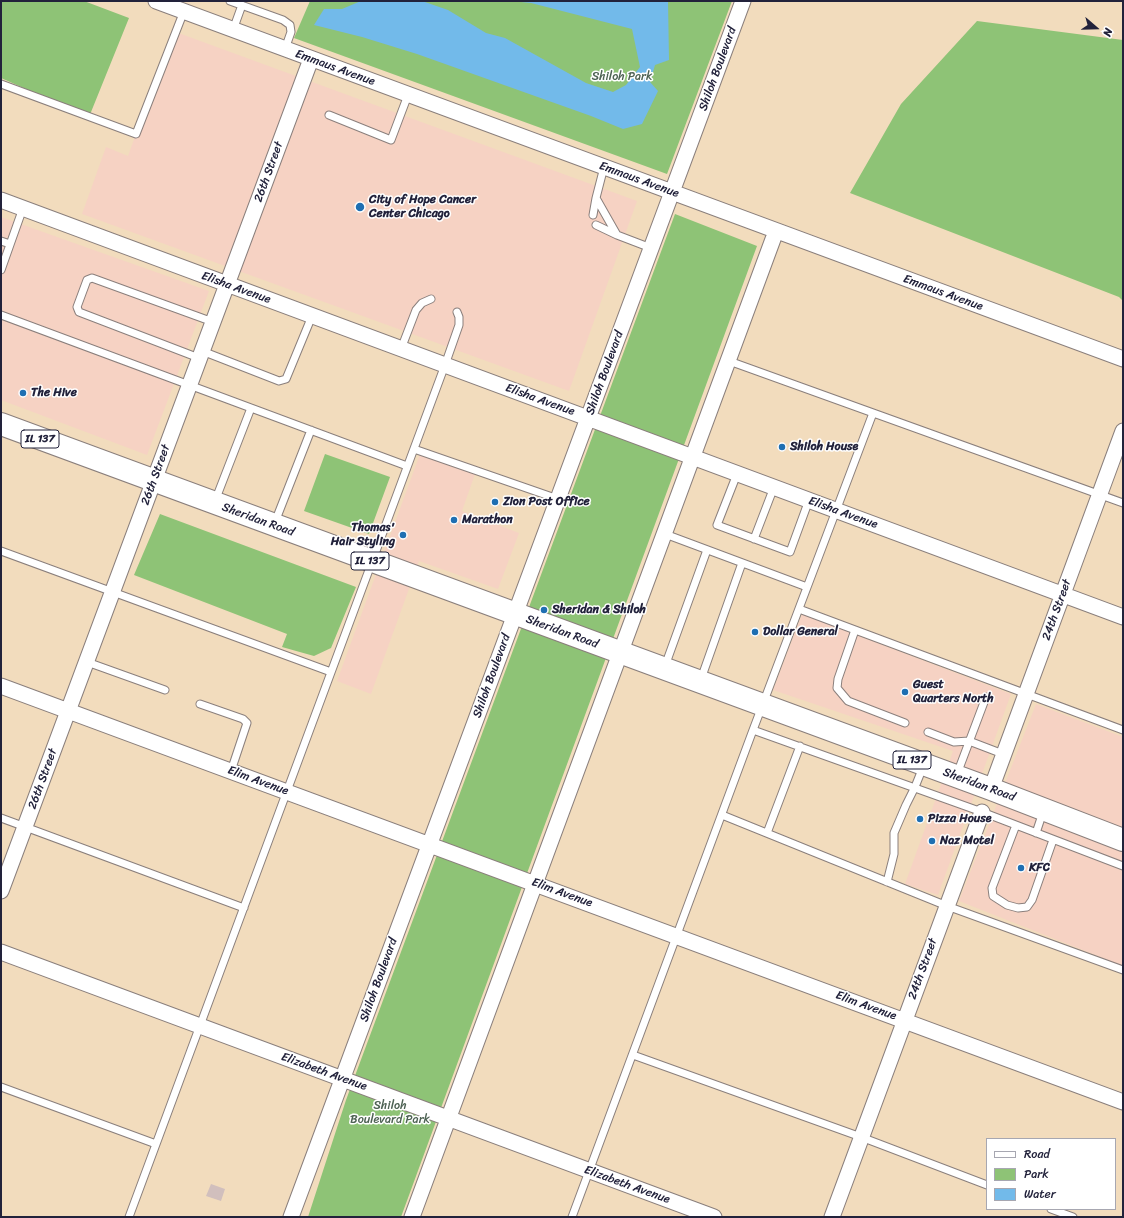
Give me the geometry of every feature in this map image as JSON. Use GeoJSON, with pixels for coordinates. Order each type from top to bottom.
{"type":"FeatureCollection","features":[{"type":"Feature","properties":{"kind":"main road","name":"Sheridan Road"},"geometry":{"type":"LineString","coordinates":[[1,424],[154,482],[924,764],[1123,840]]}},
{"type":"Feature","properties":{"kind":"street","name":"Emmaus Avenue"},"geometry":{"type":"LineString","coordinates":[[156,1],[1123,360]]}},
{"type":"Feature","properties":{"kind":"street","name":"Shiloh Boulevard"},"geometry":{"type":"LineString","coordinates":[[291,1217],[743,1]]}},
{"type":"Feature","properties":{"kind":"street","name":"26th Street"},"geometry":{"type":"LineString","coordinates":[[1,891],[311,59]]}},
{"type":"Feature","properties":{"kind":"street","name":"Elisha Avenue"},"geometry":{"type":"LineString","coordinates":[[1,200],[1123,617]]}},
{"type":"Feature","properties":{"kind":"street"},"geometry":{"type":"LineString","coordinates":[[412,1217],[776,231]]}},
{"type":"Feature","properties":{"kind":"street","name":"24th Street"},"geometry":{"type":"LineString","coordinates":[[991,789],[1123,431]]}},
{"type":"Feature","properties":{"kind":"street","name":"Elim Avenue"},"geometry":{"type":"LineString","coordinates":[[1,686],[536,883],[1123,1102]]}},
{"type":"Feature","properties":{"kind":"street","name":"24th Street"},"geometry":{"type":"LineString","coordinates":[[832,1217],[982,812]]}},
{"type":"Feature","properties":{"kind":"street","name":"Elizabeth Avenue"},"geometry":{"type":"LineString","coordinates":[[1,952],[714,1217]]}},
{"type":"Feature","properties":{"kind":"lane"},"geometry":{"type":"LineString","coordinates":[[230,1],[283,20],[290,25],[291,32],[285,50]]}},
{"type":"Feature","properties":{"kind":"lane"},"geometry":{"type":"LineString","coordinates":[[233,30],[242,5]]}},
{"type":"Feature","properties":{"kind":"lane"},"geometry":{"type":"LineString","coordinates":[[1,84],[136,134],[184,11]]}},
{"type":"Feature","properties":{"kind":"lane"},"geometry":{"type":"LineString","coordinates":[[329,115],[391,140],[408,95]]}},
{"type":"Feature","properties":{"kind":"lane"},"geometry":{"type":"LineString","coordinates":[[593,215],[604,167]]}},
{"type":"Feature","properties":{"kind":"lane"},"geometry":{"type":"LineString","coordinates":[[596,198],[617,235]]}},
{"type":"Feature","properties":{"kind":"lane"},"geometry":{"type":"LineString","coordinates":[[1,270],[23,208]]}},
{"type":"Feature","properties":{"kind":"lane"},"geometry":{"type":"LineString","coordinates":[[596,225],[651,248]]}},
{"type":"Feature","properties":{"kind":"lane"},"geometry":{"type":"LineString","coordinates":[[1,241],[10,244]]}},
{"type":"Feature","properties":{"kind":"lane"},"geometry":{"type":"LineString","coordinates":[[213,322],[92,278],[87,280],[77,307],[79,312],[279,381],[286,379],[312,316]]}},
{"type":"Feature","properties":{"kind":"lane"},"geometry":{"type":"LineString","coordinates":[[401,349],[416,310],[422,303],[431,299]]}},
{"type":"Feature","properties":{"kind":"lane"},"geometry":{"type":"LineString","coordinates":[[129,1217],[445,365],[459,325],[459,317],[457,312]]}},
{"type":"Feature","properties":{"kind":"lane"},"geometry":{"type":"LineString","coordinates":[[1,315],[408,466]]}},
{"type":"Feature","properties":{"kind":"lane"},"geometry":{"type":"LineString","coordinates":[[729,361],[1123,503]]}},
{"type":"Feature","properties":{"kind":"lane"},"geometry":{"type":"LineString","coordinates":[[214,504],[251,408]]}},
{"type":"Feature","properties":{"kind":"lane"},"geometry":{"type":"LineString","coordinates":[[572,1217],[873,412]]}},
{"type":"Feature","properties":{"kind":"lane"},"geometry":{"type":"LineString","coordinates":[[274,526],[311,430]]}},
{"type":"Feature","properties":{"kind":"lane"},"geometry":{"type":"LineString","coordinates":[[414,448],[558,498]]}},
{"type":"Feature","properties":{"kind":"lane"},"geometry":{"type":"LineString","coordinates":[[737,474],[717,526],[790,552],[809,500]]}},
{"type":"Feature","properties":{"kind":"lane"},"geometry":{"type":"LineString","coordinates":[[754,539],[774,487]]}},
{"type":"Feature","properties":{"kind":"lane"},"geometry":{"type":"LineString","coordinates":[[665,534],[807,587]]}},
{"type":"Feature","properties":{"kind":"lane"},"geometry":{"type":"LineString","coordinates":[[664,669],[707,550]]}},
{"type":"Feature","properties":{"kind":"lane"},"geometry":{"type":"LineString","coordinates":[[1,551],[331,672]]}},
{"type":"Feature","properties":{"kind":"lane"},"geometry":{"type":"LineString","coordinates":[[700,682],[742,563]]}},
{"type":"Feature","properties":{"kind":"lane"},"geometry":{"type":"LineString","coordinates":[[799,609],[1123,730]]}},
{"type":"Feature","properties":{"kind":"lane"},"geometry":{"type":"LineString","coordinates":[[855,630],[838,679],[837,688],[848,701],[906,723]]}},
{"type":"Feature","properties":{"kind":"lane"},"geometry":{"type":"LineString","coordinates":[[87,662],[164,690]]}},
{"type":"Feature","properties":{"kind":"lane"},"geometry":{"type":"LineString","coordinates":[[956,776],[986,697]]}},
{"type":"Feature","properties":{"kind":"lane"},"geometry":{"type":"LineString","coordinates":[[200,704],[243,719],[247,723],[232,771]]}},
{"type":"Feature","properties":{"kind":"lane"},"geometry":{"type":"LineString","coordinates":[[753,730],[1016,824],[1123,866]]}},
{"type":"Feature","properties":{"kind":"lane"},"geometry":{"type":"LineString","coordinates":[[928,732],[954,742],[970,741],[1003,754]]}},
{"type":"Feature","properties":{"kind":"lane"},"geometry":{"type":"LineString","coordinates":[[767,833],[800,746]]}},
{"type":"Feature","properties":{"kind":"lane"},"geometry":{"type":"LineString","coordinates":[[887,882],[894,854],[894,833],[915,788],[924,764]]}},
{"type":"Feature","properties":{"kind":"lane"},"geometry":{"type":"LineString","coordinates":[[1036,833],[1044,809]]}},
{"type":"Feature","properties":{"kind":"lane"},"geometry":{"type":"LineString","coordinates":[[722,815],[947,906],[1123,970]]}},
{"type":"Feature","properties":{"kind":"lane"},"geometry":{"type":"LineString","coordinates":[[1,818],[244,908]]}},
{"type":"Feature","properties":{"kind":"lane"},"geometry":{"type":"LineString","coordinates":[[1016,824],[992,888],[993,896],[1007,905],[1018,908],[1027,907],[1032,900],[1054,840]]}},
{"type":"Feature","properties":{"kind":"lane"},"geometry":{"type":"LineString","coordinates":[[633,1055],[861,1137],[986,1185]]}},
{"type":"Feature","properties":{"kind":"lane"},"geometry":{"type":"LineString","coordinates":[[1,1087],[156,1144]]}},
{"type":"Feature","properties":{"kind":"lane"},"geometry":{"type":"LineString","coordinates":[[1055,1210],[1073,1217]]}},
{"type":"Feature","properties":{"kind":"shaded area","name":"City of Hope Cancer Center Chicago"},"geometry":{"type":"Polygon","coordinates":[[[173,31],[637,201],[569,391],[82,214],[106,147],[128,156],[173,31]]]}},
{"type":"Feature","properties":{"kind":"shaded area"},"geometry":{"type":"Polygon","coordinates":[[[1,217],[209,291],[147,455],[1,400],[1,217]]]}},
{"type":"Feature","properties":{"kind":"shaded area"},"geometry":{"type":"Polygon","coordinates":[[[420,454],[475,474],[462,511],[519,533],[498,589],[419,561],[371,694],[337,681],[420,454]]]}},
{"type":"Feature","properties":{"kind":"shaded area"},"geometry":{"type":"Polygon","coordinates":[[[802,614],[1011,694],[938,895],[905,884],[953,751],[773,690],[802,614]]]}},
{"type":"Feature","properties":{"kind":"shaded area"},"geometry":{"type":"Polygon","coordinates":[[[1036,704],[1123,737],[1123,966],[959,901],[1036,704]]]}},
{"type":"Feature","properties":{"kind":"shaded area"},"geometry":{"type":"Polygon","coordinates":[[[211,1184],[225,1189],[221,1201],[206,1196],[211,1184]]]}},
{"type":"Feature","properties":{"kind":"green space"},"geometry":{"type":"Polygon","coordinates":[[[1,1],[84,1],[129,18],[89,117],[1,78],[1,1]]]}},
{"type":"Feature","properties":{"kind":"green space","name":"Shiloh Park"},"geometry":{"type":"Polygon","coordinates":[[[310,1],[732,1],[667,174],[294,38],[310,1]]]}},
{"type":"Feature","properties":{"kind":"green space"},"geometry":{"type":"Polygon","coordinates":[[[977,21],[1123,40],[1123,301],[1119,297],[850,193],[901,104],[977,21]]]}},
{"type":"Feature","properties":{"kind":"green space","name":"Shiloh Boulevard Park"},"geometry":{"type":"Polygon","coordinates":[[[675,214],[757,246],[401,1217],[308,1217],[346,1100],[675,214]]]}},
{"type":"Feature","properties":{"kind":"green space"},"geometry":{"type":"Polygon","coordinates":[[[325,454],[390,477],[369,534],[304,511],[325,454]]]}},
{"type":"Feature","properties":{"kind":"green space"},"geometry":{"type":"Polygon","coordinates":[[[160,514],[356,587],[331,648],[314,656],[282,647],[287,634],[134,575],[160,514]]]}},
{"type":"Feature","properties":{"kind":"water"},"geometry":{"type":"Polygon","coordinates":[[[361,1],[422,1],[448,10],[486,33],[505,38],[586,83],[613,92],[626,85],[640,67],[632,29],[531,3],[511,1],[668,1],[669,60],[655,65],[650,82],[658,91],[642,124],[623,129],[591,116],[417,54],[362,37],[314,25],[324,9],[342,9],[361,1]]]}},
{"type":"Feature","properties":{"kind":"place","name":"City of Hope Cancer Center Chicago"},"geometry":{"type":"Point","coordinates":[360,207]}},
{"type":"Feature","properties":{"kind":"place","name":"The Hive"},"geometry":{"type":"Point","coordinates":[23,393]}},
{"type":"Feature","properties":{"kind":"place","name":"Shiloh House"},"geometry":{"type":"Point","coordinates":[782,447]}},
{"type":"Feature","properties":{"kind":"place","name":"Zion Post Office"},"geometry":{"type":"Point","coordinates":[495,502]}},
{"type":"Feature","properties":{"kind":"place","name":"Marathon"},"geometry":{"type":"Point","coordinates":[454,520]}},
{"type":"Feature","properties":{"kind":"place","name":"Thomas' Hair Styling"},"geometry":{"type":"Point","coordinates":[403,535]}},
{"type":"Feature","properties":{"kind":"place","name":"Sheridan & Shiloh"},"geometry":{"type":"Point","coordinates":[544,610]}},
{"type":"Feature","properties":{"kind":"place","name":"Dollar General"},"geometry":{"type":"Point","coordinates":[755,632]}},
{"type":"Feature","properties":{"kind":"place","name":"Guest Quarters North"},"geometry":{"type":"Point","coordinates":[905,692]}},
{"type":"Feature","properties":{"kind":"place","name":"Pizza House"},"geometry":{"type":"Point","coordinates":[920,819]}},
{"type":"Feature","properties":{"kind":"place","name":"Naz Motel"},"geometry":{"type":"Point","coordinates":[932,841]}},
{"type":"Feature","properties":{"kind":"place","name":"KFC"},"geometry":{"type":"Point","coordinates":[1021,868]}}]}
